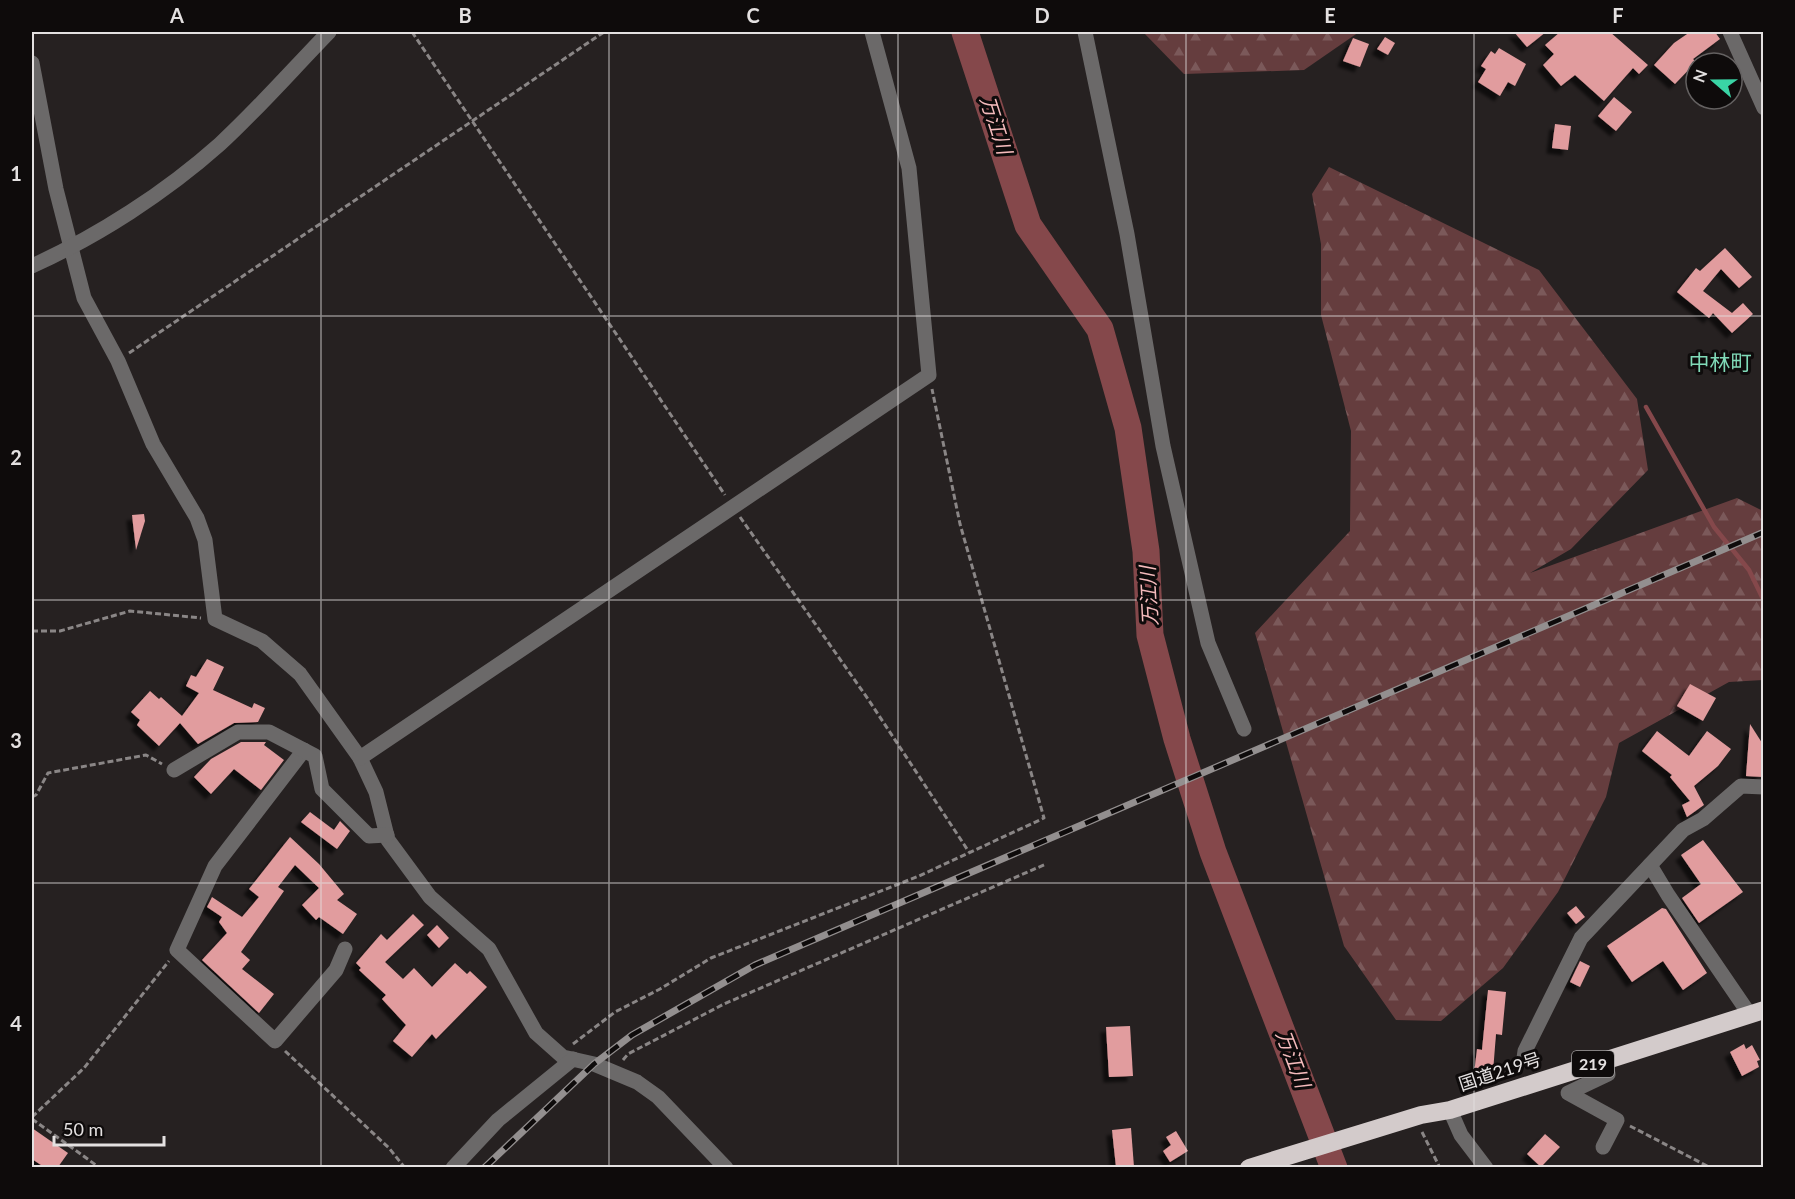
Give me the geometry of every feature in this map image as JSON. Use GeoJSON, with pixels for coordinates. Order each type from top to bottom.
{"type":"FeatureCollection","features":[{"type":"Feature","properties":{"kind":"highway","name":"国道219号"},"geometry":{"type":"LineString","coordinates":[[1249,1167],[1421,1115],[1450,1110],[1757,1012]]}},
{"type":"Feature","properties":{"kind":"street"},"geometry":{"type":"LineString","coordinates":[[32,266],[70,249],[174,181],[221,143],[329,32]]}},
{"type":"Feature","properties":{"kind":"street"},"geometry":{"type":"LineString","coordinates":[[360,758],[929,375],[909,168],[872,32]]}},
{"type":"Feature","properties":{"kind":"street"},"geometry":{"type":"LineString","coordinates":[[1084,32],[1127,234],[1163,446],[1208,644],[1244,729]]}},
{"type":"Feature","properties":{"kind":"street"},"geometry":{"type":"LineString","coordinates":[[1730,32],[1764,108]]}},
{"type":"Feature","properties":{"kind":"street"},"geometry":{"type":"LineString","coordinates":[[32,63],[56,189],[84,298],[118,361],[153,444],[197,518],[205,540],[215,619],[262,641],[300,674],[360,758],[376,792],[387,835],[430,897],[489,949],[536,1033],[568,1058],[614,1071],[637,1082],[658,1097],[726,1167]]}},
{"type":"Feature","properties":{"kind":"street"},"geometry":{"type":"LineString","coordinates":[[174,770],[238,732],[269,732],[315,756],[322,789],[369,836],[387,835]]}},
{"type":"Feature","properties":{"kind":"street"},"geometry":{"type":"LineString","coordinates":[[304,750],[215,866],[177,950],[275,1041],[336,970],[345,949]]}},
{"type":"Feature","properties":{"kind":"street"},"geometry":{"type":"LineString","coordinates":[[1524,1058],[1525,1051],[1581,938],[1683,830],[1703,819],[1741,786],[1764,787]]}},
{"type":"Feature","properties":{"kind":"street"},"geometry":{"type":"LineString","coordinates":[[1650,865],[1668,895],[1757,1012]]}},
{"type":"Feature","properties":{"kind":"street"},"geometry":{"type":"LineString","coordinates":[[453,1167],[498,1120],[568,1058]]}},
{"type":"Feature","properties":{"kind":"street"},"geometry":{"type":"LineString","coordinates":[[1603,1147],[1617,1120],[1568,1093],[1608,1074],[1605,1060]]}},
{"type":"Feature","properties":{"kind":"street"},"geometry":{"type":"LineString","coordinates":[[1450,1110],[1461,1135],[1486,1167]]}},
{"type":"Feature","properties":{"kind":"path"},"geometry":{"type":"LineString","coordinates":[[411,32],[734,507],[868,699],[969,852]]}},
{"type":"Feature","properties":{"kind":"path"},"geometry":{"type":"LineString","coordinates":[[118,361],[604,32]]}},
{"type":"Feature","properties":{"kind":"path"},"geometry":{"type":"LineString","coordinates":[[568,1058],[573,1043],[615,1012],[660,989],[711,958],[919,876],[1044,818],[960,524],[929,375]]}},
{"type":"Feature","properties":{"kind":"path"},"geometry":{"type":"LineString","coordinates":[[32,631],[60,631],[130,611],[215,619]]}},
{"type":"Feature","properties":{"kind":"path"},"geometry":{"type":"LineString","coordinates":[[32,797],[36,795],[48,773],[146,755],[174,770]]}},
{"type":"Feature","properties":{"kind":"path"},"geometry":{"type":"LineString","coordinates":[[614,1071],[628,1054],[724,1004],[1046,864]]}},
{"type":"Feature","properties":{"kind":"path"},"geometry":{"type":"LineString","coordinates":[[100,1167],[32,1118],[84,1068],[177,950]]}},
{"type":"Feature","properties":{"kind":"path"},"geometry":{"type":"LineString","coordinates":[[275,1041],[389,1148],[405,1167]]}},
{"type":"Feature","properties":{"kind":"path"},"geometry":{"type":"LineString","coordinates":[[1421,1115],[1421,1129],[1440,1167]]}},
{"type":"Feature","properties":{"kind":"path"},"geometry":{"type":"LineString","coordinates":[[1617,1120],[1711,1167]]}},
{"type":"Feature","properties":{"kind":"green space"},"geometry":{"type":"Polygon","coordinates":[[[1143,32],[1359,32],[1304,70],[1184,74],[1143,32]]]}},
{"type":"Feature","properties":{"kind":"green space"},"geometry":{"type":"Polygon","coordinates":[[[1329,167],[1539,270],[1637,399],[1648,470],[1571,549],[1530,573],[1737,498],[1763,511],[1763,680],[1729,682],[1619,743],[1606,797],[1558,892],[1503,968],[1441,1021],[1396,1020],[1344,946],[1255,633],[1350,531],[1351,431],[1321,315],[1321,244],[1312,194],[1329,167]]]}},
{"type":"Feature","properties":{"kind":"building"},"geometry":{"type":"Polygon","coordinates":[[[1514,32],[1546,32],[1527,47],[1514,32]]]}},
{"type":"Feature","properties":{"kind":"building"},"geometry":{"type":"Polygon","coordinates":[[[1560,32],[1610,32],[1648,65],[1639,74],[1633,68],[1604,101],[1575,75],[1561,86],[1543,65],[1554,54],[1545,45],[1560,32]]]}},
{"type":"Feature","properties":{"kind":"building"},"geometry":{"type":"Polygon","coordinates":[[[1690,32],[1715,32],[1720,39],[1704,51],[1684,51],[1684,75],[1675,84],[1654,65],[1674,43],[1690,32]]]}},
{"type":"Feature","properties":{"kind":"building"},"geometry":{"type":"Polygon","coordinates":[[[1385,37],[1395,43],[1388,55],[1377,49],[1385,37]]]}},
{"type":"Feature","properties":{"kind":"building"},"geometry":{"type":"Polygon","coordinates":[[[1353,38],[1369,44],[1360,67],[1343,61],[1353,38]]]}},
{"type":"Feature","properties":{"kind":"building"},"geometry":{"type":"Polygon","coordinates":[[[1499,48],[1526,64],[1515,86],[1508,82],[1500,96],[1478,82],[1486,69],[1481,66],[1491,51],[1495,54],[1499,48]]]}},
{"type":"Feature","properties":{"kind":"building"},"geometry":{"type":"Polygon","coordinates":[[[1614,97],[1632,112],[1616,131],[1598,116],[1614,97]]]}},
{"type":"Feature","properties":{"kind":"building"},"geometry":{"type":"Polygon","coordinates":[[[1555,124],[1571,126],[1568,150],[1552,148],[1555,124]]]}},
{"type":"Feature","properties":{"kind":"building"},"geometry":{"type":"Polygon","coordinates":[[[1725,248],[1752,277],[1739,288],[1721,269],[1703,291],[1732,313],[1743,303],[1753,314],[1732,333],[1713,313],[1709,318],[1677,292],[1696,268],[1700,271],[1725,248]]]}},
{"type":"Feature","properties":{"kind":"building"},"geometry":{"type":"Polygon","coordinates":[[[144,514],[145,521],[136,550],[132,515],[144,514]]]}},
{"type":"Feature","properties":{"kind":"building"},"geometry":{"type":"Polygon","coordinates":[[[207,659],[224,667],[213,690],[252,708],[254,703],[265,708],[258,722],[234,723],[198,744],[180,723],[159,746],[137,725],[140,720],[131,712],[150,691],[159,699],[161,697],[182,716],[199,693],[186,686],[191,675],[196,677],[207,659]]]}},
{"type":"Feature","properties":{"kind":"building"},"geometry":{"type":"Polygon","coordinates":[[[1690,684],[1716,698],[1703,721],[1677,706],[1690,684]]]}},
{"type":"Feature","properties":{"kind":"building"},"geometry":{"type":"Polygon","coordinates":[[[1750,724],[1764,746],[1762,777],[1746,776],[1750,724]]]}},
{"type":"Feature","properties":{"kind":"building"},"geometry":{"type":"Polygon","coordinates":[[[1657,731],[1689,756],[1707,731],[1731,749],[1718,766],[1694,786],[1704,805],[1687,817],[1682,805],[1690,801],[1670,777],[1672,775],[1642,751],[1657,731]]]}},
{"type":"Feature","properties":{"kind":"building"},"geometry":{"type":"Polygon","coordinates":[[[241,742],[266,742],[264,745],[284,760],[261,790],[234,769],[211,794],[194,777],[211,759],[241,742]]]}},
{"type":"Feature","properties":{"kind":"building"},"geometry":{"type":"Polygon","coordinates":[[[310,812],[334,830],[340,821],[350,831],[337,849],[301,822],[310,812]]]}},
{"type":"Feature","properties":{"kind":"building"},"geometry":{"type":"Polygon","coordinates":[[[290,837],[319,864],[344,894],[337,900],[357,914],[343,934],[319,917],[316,920],[302,905],[319,888],[295,865],[278,887],[284,891],[241,952],[250,960],[242,969],[274,994],[259,1013],[202,960],[227,933],[219,922],[222,917],[207,907],[212,897],[242,917],[259,897],[249,889],[290,837]]]}},
{"type":"Feature","properties":{"kind":"building"},"geometry":{"type":"Polygon","coordinates":[[[1703,840],[1743,892],[1699,923],[1682,898],[1701,884],[1681,855],[1703,840]]]}},
{"type":"Feature","properties":{"kind":"building"},"geometry":{"type":"Polygon","coordinates":[[[1576,906],[1585,917],[1576,924],[1567,913],[1576,906]]]}},
{"type":"Feature","properties":{"kind":"building"},"geometry":{"type":"Polygon","coordinates":[[[1662,908],[1666,909],[1707,973],[1683,990],[1663,961],[1632,982],[1607,946],[1662,908]]]}},
{"type":"Feature","properties":{"kind":"building"},"geometry":{"type":"Polygon","coordinates":[[[413,914],[424,925],[385,962],[403,979],[414,968],[432,987],[455,963],[467,974],[470,971],[487,987],[436,1039],[432,1034],[412,1057],[393,1041],[406,1025],[382,999],[386,995],[359,970],[361,968],[356,963],[381,934],[387,940],[413,914]]]}},
{"type":"Feature","properties":{"kind":"building"},"geometry":{"type":"Polygon","coordinates":[[[437,925],[449,938],[439,948],[427,935],[437,925]]]}},
{"type":"Feature","properties":{"kind":"building"},"geometry":{"type":"Polygon","coordinates":[[[1580,961],[1590,966],[1580,987],[1570,982],[1580,961]]]}},
{"type":"Feature","properties":{"kind":"building"},"geometry":{"type":"Polygon","coordinates":[[[1488,990],[1506,992],[1502,1035],[1496,1034],[1493,1072],[1488,1071],[1488,1075],[1474,1074],[1477,1049],[1482,1050],[1488,990]]]}},
{"type":"Feature","properties":{"kind":"building"},"geometry":{"type":"Polygon","coordinates":[[[1130,1026],[1133,1076],[1109,1077],[1106,1027],[1130,1026]]]}},
{"type":"Feature","properties":{"kind":"building"},"geometry":{"type":"Polygon","coordinates":[[[1744,1044],[1746,1049],[1752,1045],[1760,1060],[1757,1061],[1759,1067],[1742,1076],[1730,1052],[1744,1044]]]}},
{"type":"Feature","properties":{"kind":"building"},"geometry":{"type":"Polygon","coordinates":[[[32,1128],[68,1153],[58,1167],[44,1167],[32,1159],[32,1128]]]}},
{"type":"Feature","properties":{"kind":"building"},"geometry":{"type":"Polygon","coordinates":[[[1131,1128],[1134,1167],[1116,1167],[1112,1130],[1131,1128]]]}},
{"type":"Feature","properties":{"kind":"building"},"geometry":{"type":"Polygon","coordinates":[[[1176,1131],[1188,1151],[1170,1162],[1163,1151],[1171,1145],[1166,1137],[1176,1131]]]}},
{"type":"Feature","properties":{"kind":"building"},"geometry":{"type":"Polygon","coordinates":[[[1545,1134],[1560,1147],[1541,1167],[1527,1154],[1545,1134]]]}},
{"type":"Feature","properties":{"kind":"waterway","name":"万江川"},"geometry":{"type":"LineString","coordinates":[[965,32],[1028,225],[1100,329],[1128,428],[1146,551],[1150,635],[1177,739],[1213,852],[1334,1168]]}},
{"type":"Feature","properties":{"kind":"waterway"},"geometry":{"type":"LineString","coordinates":[[1646,407],[1714,527],[1749,570],[1763,599],[1764,710]]}},
{"type":"Feature","properties":{"kind":"railway"},"geometry":{"type":"LineString","coordinates":[[484,1168],[594,1064],[632,1035],[755,965],[1764,532]]}},
{"type":"Feature","properties":{"kind":"district","name":"中林町"},"geometry":{"type":"Point","coordinates":[1720,363]}}]}
